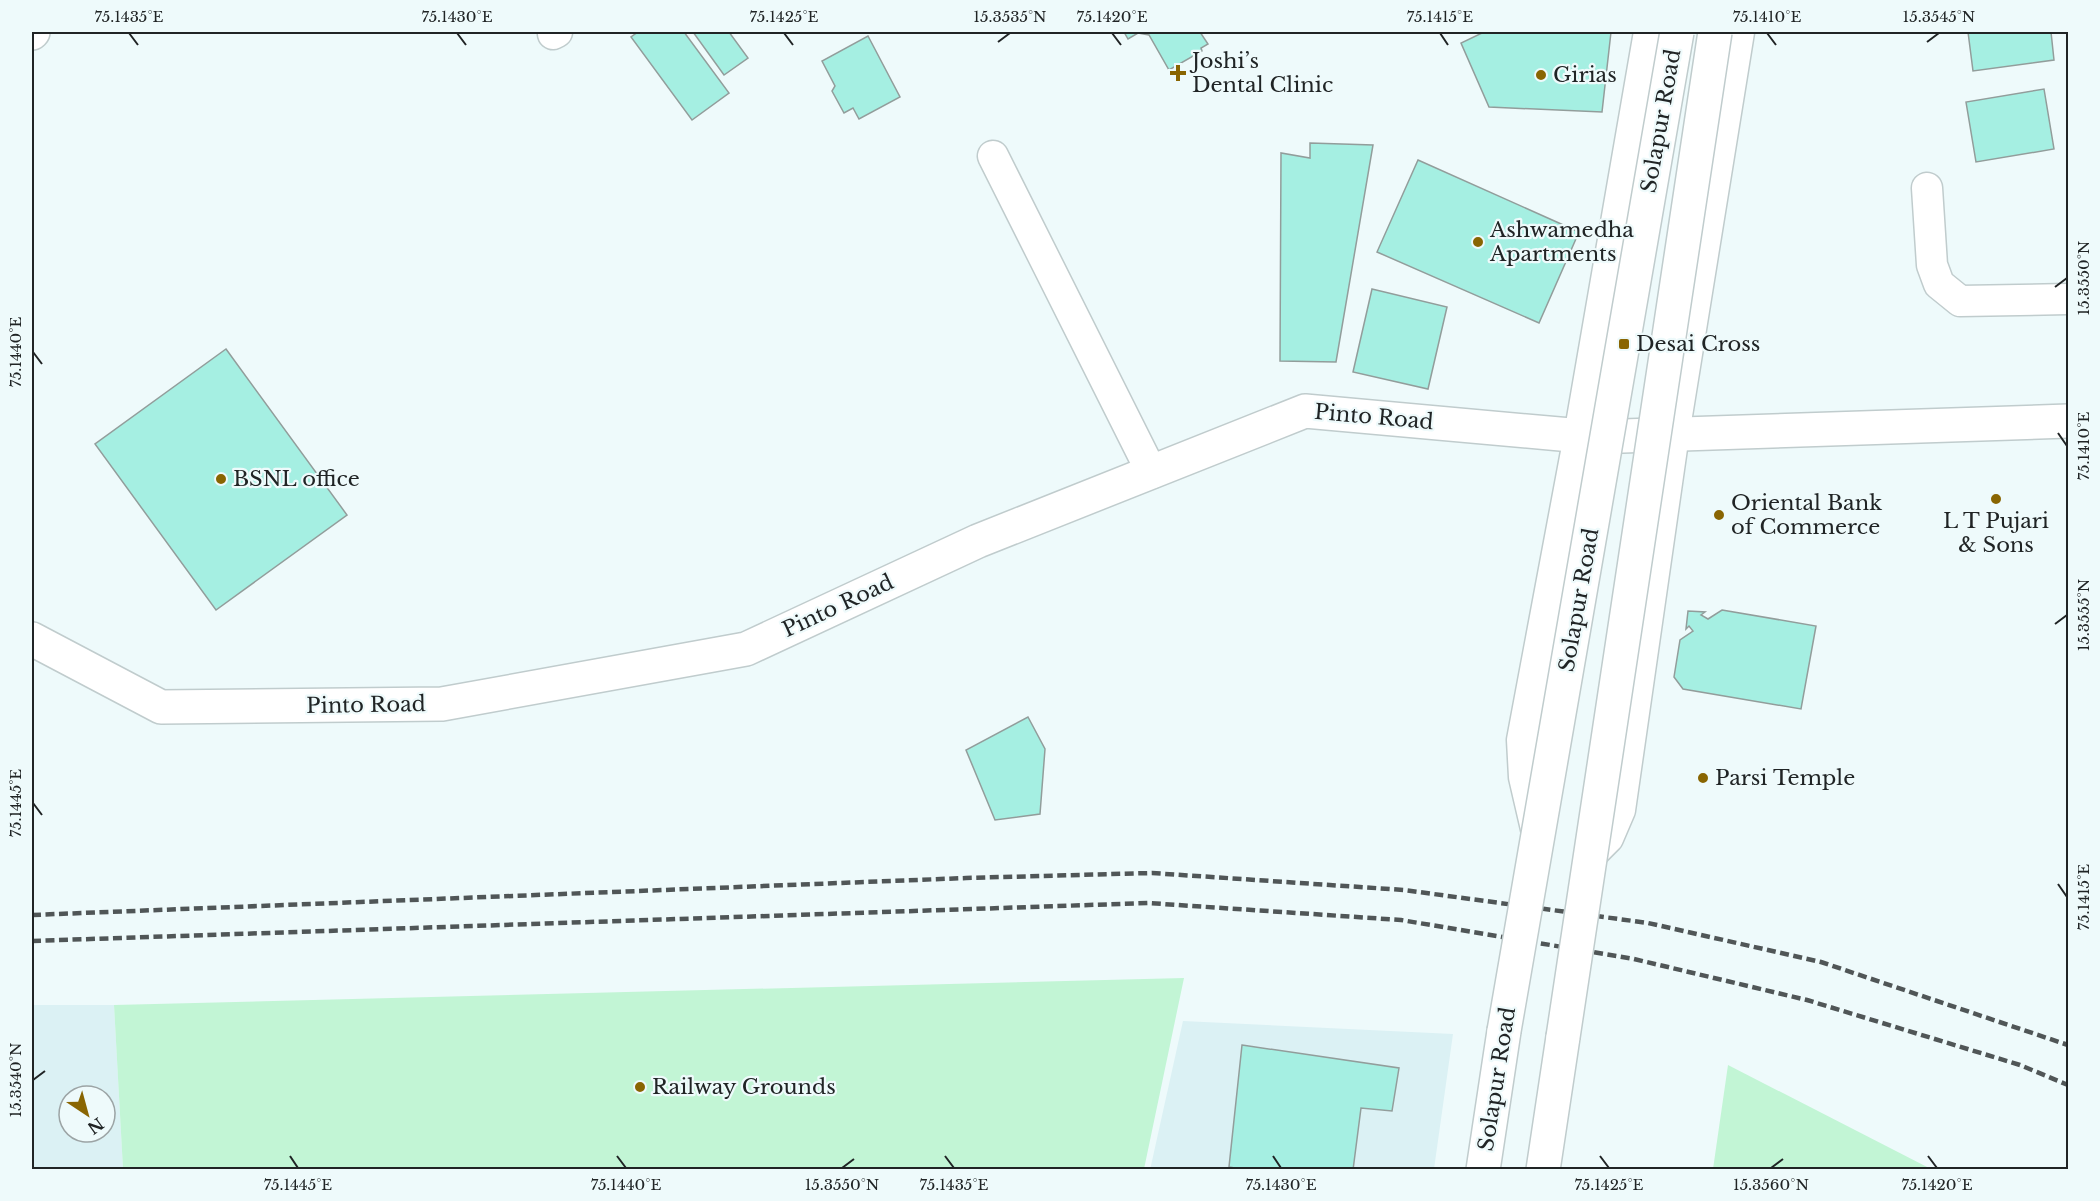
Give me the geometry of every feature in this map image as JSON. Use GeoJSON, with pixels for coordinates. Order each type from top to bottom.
{"type":"FeatureCollection","features":[{"type":"Feature","properties":{"kind":"main road","name":"Solapur Road"},"geometry":{"type":"LineString","coordinates":[[1483,1170],[1504,1031],[1677,32]]}},
{"type":"Feature","properties":{"kind":"main road"},"geometry":{"type":"LineString","coordinates":[[1543,1170],[1715,32]]}},
{"type":"Feature","properties":{"kind":"main road","name":"Pinto Road"},"geometry":{"type":"LineString","coordinates":[[32,639],[160,707],[442,704],[746,649],[978,542],[1305,411],[1579,435],[1634,436],[2068,421]]}},
{"type":"Feature","properties":{"kind":"street"},"geometry":{"type":"LineString","coordinates":[[1538,836],[1524,777],[1522,740],[1579,435],[1649,32]]}},
{"type":"Feature","properties":{"kind":"street"},"geometry":{"type":"LineString","coordinates":[[1590,856],[1608,838],[1620,810],[1674,434],[1739,32]]}},
{"type":"Feature","properties":{"kind":"street"},"geometry":{"type":"LineString","coordinates":[[993,156],[1152,473]]}},
{"type":"Feature","properties":{"kind":"street"},"geometry":{"type":"LineString","coordinates":[[1927,188],[1932,265],[1939,284],[1946,290],[1960,301],[2068,299]]}},
{"type":"Feature","properties":{"kind":"shaded area"},"geometry":{"type":"Polygon","coordinates":[[[32,1005],[114,1005],[123,1169],[32,1169],[32,1005]]]}},
{"type":"Feature","properties":{"kind":"shaded area"},"geometry":{"type":"Polygon","coordinates":[[[1183,1021],[1453,1034],[1434,1169],[1150,1170],[1183,1021]]]}},
{"type":"Feature","properties":{"kind":"green space","name":"Railway Grounds"},"geometry":{"type":"Polygon","coordinates":[[[1184,978],[1144,1169],[123,1169],[114,1005],[1184,978]]]}},
{"type":"Feature","properties":{"kind":"green space"},"geometry":{"type":"Polygon","coordinates":[[[1728,1065],[1931,1169],[1713,1169],[1728,1065]]]}},
{"type":"Feature","properties":{"kind":"building"},"geometry":{"type":"Polygon","coordinates":[[[638,32],[684,32],[729,93],[692,120],[631,37],[638,32]]]}},
{"type":"Feature","properties":{"kind":"building"},"geometry":{"type":"Polygon","coordinates":[[[693,32],[729,32],[748,58],[724,75],[693,32]]]}},
{"type":"Feature","properties":{"kind":"building"},"geometry":{"type":"Polygon","coordinates":[[[1124,32],[1200,32],[1208,44],[1201,48],[1202,51],[1169,70],[1149,35],[1138,33],[1128,39],[1124,32]]]}},
{"type":"Feature","properties":{"kind":"building","name":"Girias"},"geometry":{"type":"Polygon","coordinates":[[[1484,32],[1611,32],[1602,112],[1489,107],[1461,43],[1484,32]]]}},
{"type":"Feature","properties":{"kind":"building"},"geometry":{"type":"Polygon","coordinates":[[[1968,32],[2051,32],[2054,60],[1973,71],[1968,32]]]}},
{"type":"Feature","properties":{"kind":"building"},"geometry":{"type":"Polygon","coordinates":[[[868,36],[900,97],[859,119],[853,108],[844,113],[832,91],[835,86],[822,61],[868,36]]]}},
{"type":"Feature","properties":{"kind":"building"},"geometry":{"type":"Polygon","coordinates":[[[2044,89],[2054,149],[1976,162],[1966,102],[2044,89]]]}},
{"type":"Feature","properties":{"kind":"building"},"geometry":{"type":"Polygon","coordinates":[[[1310,143],[1373,145],[1336,362],[1280,361],[1281,153],[1310,158],[1310,143]]]}},
{"type":"Feature","properties":{"kind":"building","name":"Ashwamedha Apartments"},"geometry":{"type":"Polygon","coordinates":[[[1418,160],[1579,232],[1539,323],[1377,252],[1418,160]]]}},
{"type":"Feature","properties":{"kind":"building"},"geometry":{"type":"Polygon","coordinates":[[[1372,289],[1447,307],[1428,389],[1353,372],[1372,289]]]}},
{"type":"Feature","properties":{"kind":"building","name":"BSNL office"},"geometry":{"type":"Polygon","coordinates":[[[226,349],[347,515],[216,610],[95,444],[226,349]]]}},
{"type":"Feature","properties":{"kind":"building"},"geometry":{"type":"Polygon","coordinates":[[[1722,610],[1816,626],[1801,709],[1683,689],[1674,677],[1680,640],[1693,631],[1689,626],[1686,629],[1688,611],[1705,612],[1701,615],[1708,619],[1722,610]]]}},
{"type":"Feature","properties":{"kind":"building"},"geometry":{"type":"Polygon","coordinates":[[[1028,717],[1045,749],[1040,814],[995,820],[966,750],[1028,717]]]}},
{"type":"Feature","properties":{"kind":"building"},"geometry":{"type":"Polygon","coordinates":[[[1242,1045],[1399,1068],[1392,1111],[1361,1108],[1353,1170],[1247,1170],[1229,1167],[1242,1045]]]}},
{"type":"Feature","properties":{"kind":"railway"},"geometry":{"type":"LineString","coordinates":[[32,915],[966,878],[1152,873],[1404,890],[1648,923],[1821,962],[2068,1045]]}},
{"type":"Feature","properties":{"kind":"railway"},"geometry":{"type":"LineString","coordinates":[[32,941],[1148,903],[1401,920],[1634,959],[1807,1000],[2020,1065],[2068,1085]]}},
{"type":"Feature","properties":{"kind":"place","name":"Joshi’s Dental Clinic"},"geometry":{"type":"Point","coordinates":[1178,73]}},
{"type":"Feature","properties":{"kind":"place","name":"Girias"},"geometry":{"type":"Point","coordinates":[1541,75]}},
{"type":"Feature","properties":{"kind":"place","name":"Ashwamedha Apartments"},"geometry":{"type":"Point","coordinates":[1478,242]}},
{"type":"Feature","properties":{"kind":"place","name":"Desai Cross"},"geometry":{"type":"Point","coordinates":[1624,344]}},
{"type":"Feature","properties":{"kind":"place","name":"BSNL office"},"geometry":{"type":"Point","coordinates":[221,479]}},
{"type":"Feature","properties":{"kind":"place","name":"L T Pujari & Sons"},"geometry":{"type":"Point","coordinates":[1996,499]}},
{"type":"Feature","properties":{"kind":"place","name":"Oriental Bank of Commerce"},"geometry":{"type":"Point","coordinates":[1719,515]}},
{"type":"Feature","properties":{"kind":"place","name":"Parsi Temple"},"geometry":{"type":"Point","coordinates":[1703,778]}},
{"type":"Feature","properties":{"kind":"place","name":"Railway Grounds"},"geometry":{"type":"Point","coordinates":[640,1087]}}]}
